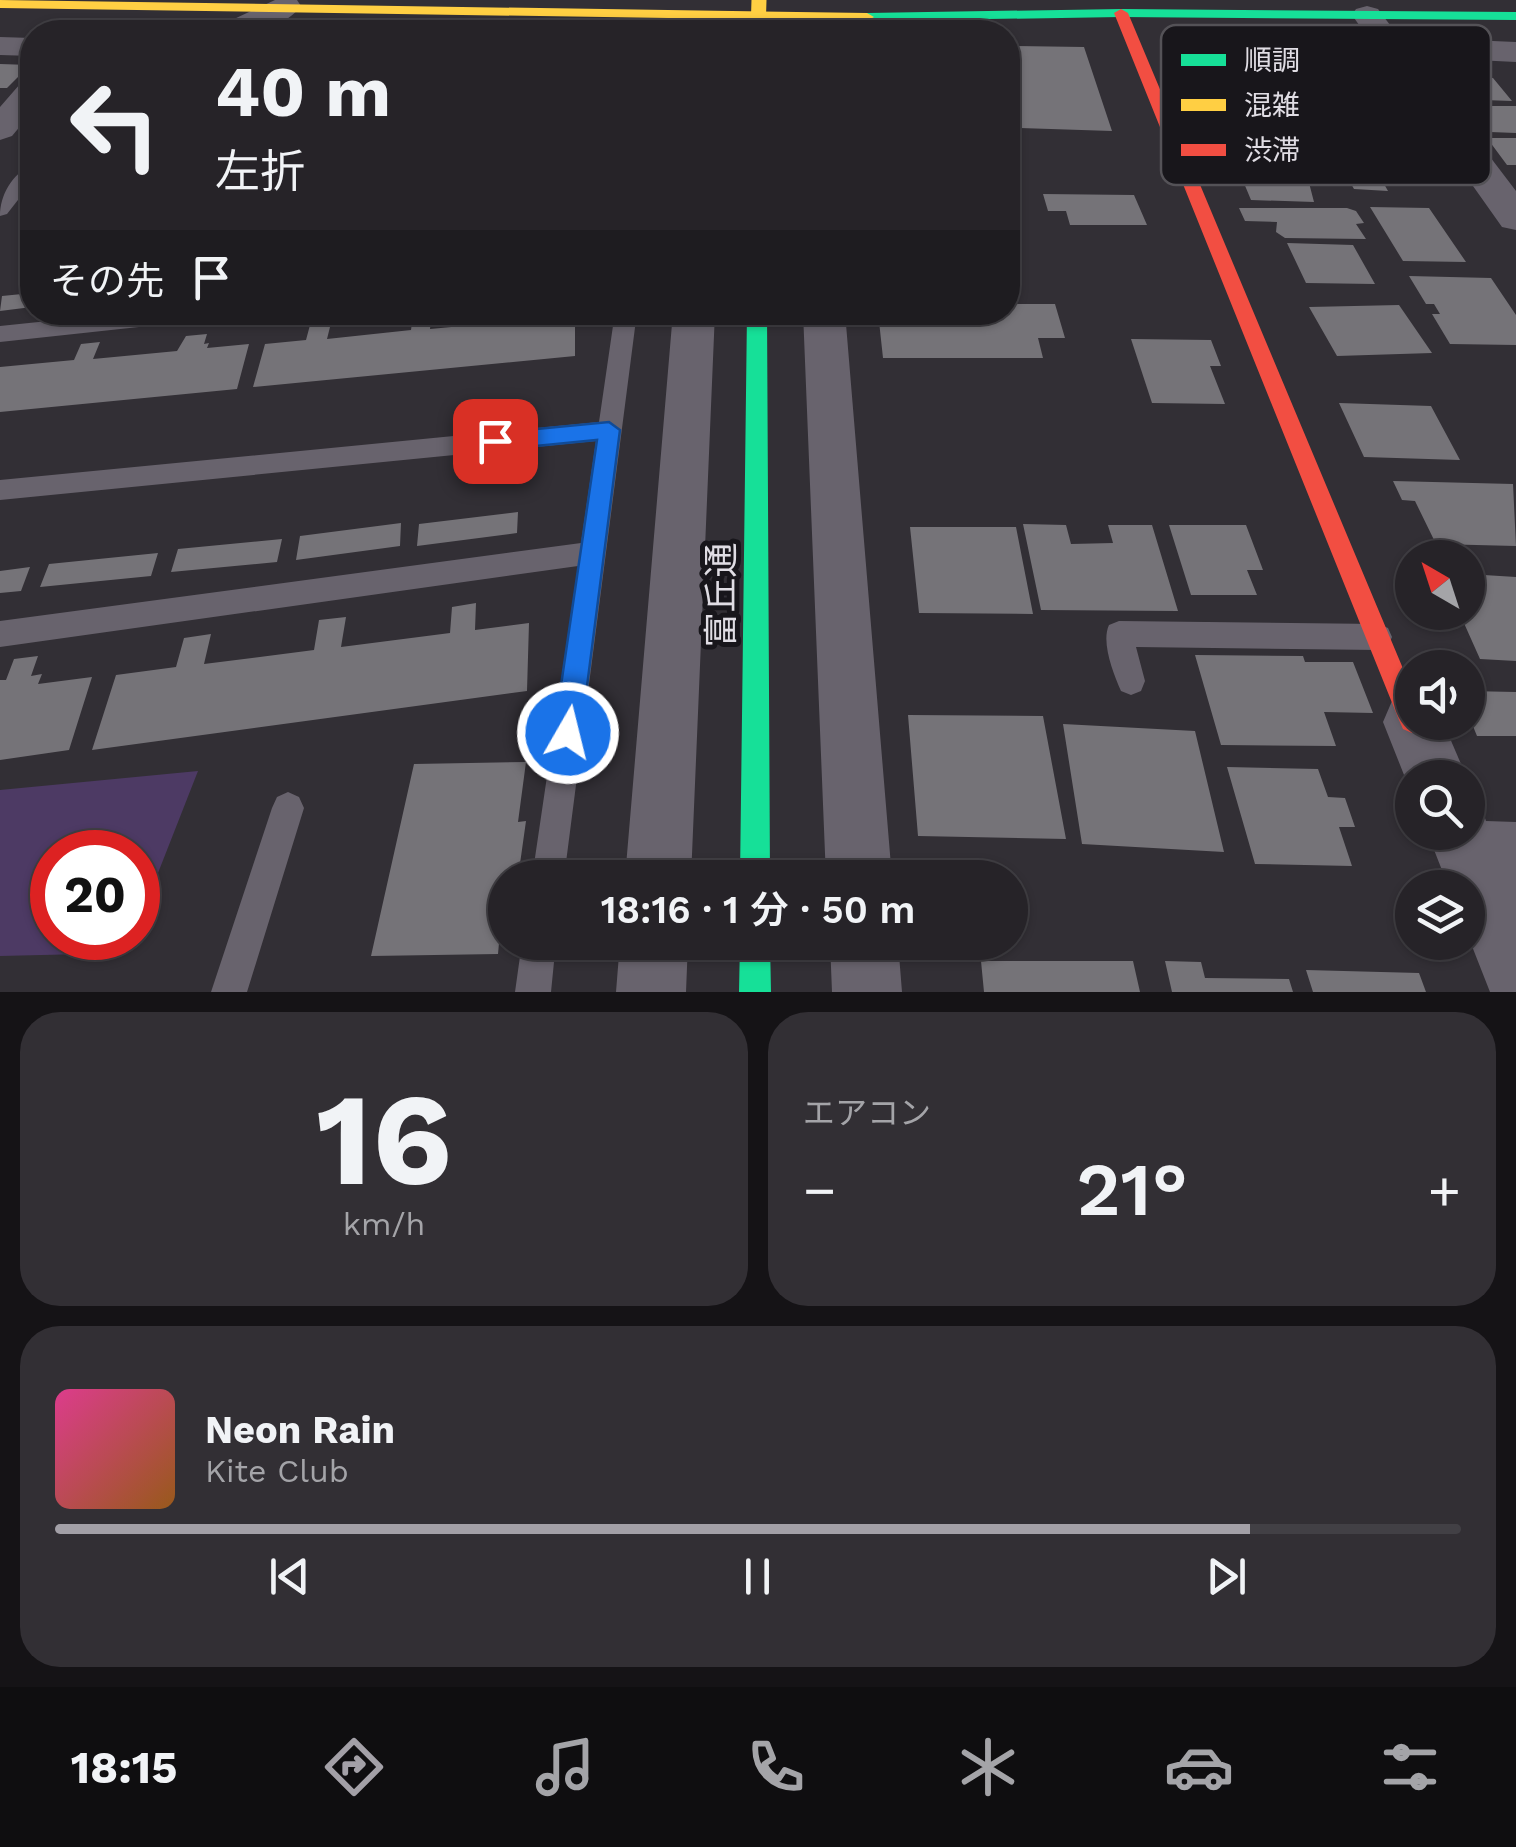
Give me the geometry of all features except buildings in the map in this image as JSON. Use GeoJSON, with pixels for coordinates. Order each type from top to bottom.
{"type":"FeatureCollection","features":[{"type":"Feature","properties":{"kind":"street"},"geometry":{"type":"LineString","coordinates":[[0,4],[286,6],[618,20]]}},
{"type":"Feature","properties":{"kind":"street"},"geometry":{"type":"LineString","coordinates":[[257,20],[286,6]]}},
{"type":"Feature","properties":{"kind":"street"},"geometry":{"type":"LineString","coordinates":[[1121,13],[1161,110]]}},
{"type":"Feature","properties":{"kind":"street"},"geometry":{"type":"LineString","coordinates":[[937,20],[1121,13],[1516,16]]}},
{"type":"Feature","properties":{"kind":"street"},"geometry":{"type":"LineString","coordinates":[[1367,15],[1374,25]]}},
{"type":"Feature","properties":{"kind":"street"},"geometry":{"type":"LineString","coordinates":[[1491,51],[1516,52]]}},
{"type":"Feature","properties":{"kind":"street"},"geometry":{"type":"LineString","coordinates":[[0,128],[20,106]]}},
{"type":"Feature","properties":{"kind":"street"},"geometry":{"type":"LineString","coordinates":[[1491,184],[1516,218]]}},
{"type":"Feature","properties":{"kind":"street"},"geometry":{"type":"LineString","coordinates":[[1192,185],[1395,678]]}},
{"type":"Feature","properties":{"kind":"street"},"geometry":{"type":"LineString","coordinates":[[659,860],[693,325]]}},
{"type":"Feature","properties":{"kind":"street","name":"富丘通"},"geometry":{"type":"LineString","coordinates":[[756,860],[758,325]]}},
{"type":"Feature","properties":{"kind":"street"},"geometry":{"type":"LineString","coordinates":[[825,325],[859,860]]}},
{"type":"Feature","properties":{"kind":"street"},"geometry":{"type":"LineString","coordinates":[[1482,850],[1516,972]]}},
{"type":"Feature","properties":{"kind":"street"},"geometry":{"type":"LineString","coordinates":[[651,992],[653,960]]}},
{"type":"Feature","properties":{"kind":"street"},"geometry":{"type":"LineString","coordinates":[[755,960],[755,992]]}},
{"type":"Feature","properties":{"kind":"street"},"geometry":{"type":"LineString","coordinates":[[865,960],[866,992]]}},
{"type":"Feature","properties":{"kind":"lane"},"geometry":{"type":"LineString","coordinates":[[0,210],[20,186]]}},
{"type":"Feature","properties":{"kind":"lane"},"geometry":{"type":"LineString","coordinates":[[0,334],[87,325]]}},
{"type":"Feature","properties":{"kind":"lane"},"geometry":{"type":"LineString","coordinates":[[550,860],[624,325]]}},
{"type":"Feature","properties":{"kind":"lane"},"geometry":{"type":"LineString","coordinates":[[0,490],[609,430]]}},
{"type":"Feature","properties":{"kind":"lane"},"geometry":{"type":"LineString","coordinates":[[0,634],[592,552]]}},
{"type":"Feature","properties":{"kind":"lane"},"geometry":{"type":"LineString","coordinates":[[1131,682],[1119,634],[1378,637]]}},
{"type":"Feature","properties":{"kind":"lane"},"geometry":{"type":"LineString","coordinates":[[229,992],[288,808]]}},
{"type":"Feature","properties":{"kind":"lane"},"geometry":{"type":"LineString","coordinates":[[532,992],[536,960]]}},
{"type":"Feature","properties":{"kind":"shaded area"},"geometry":{"type":"Polygon","coordinates":[[[198,771],[160,868],[160,830],[30,830],[30,955],[0,956],[0,790],[198,771]]]}},
{"type":"Feature","properties":{"kind":"traffic: fast"},"geometry":{"type":"LineString","coordinates":[[867,17],[1121,13],[1516,16]]}},
{"type":"Feature","properties":{"kind":"traffic: fast"},"geometry":{"type":"LineString","coordinates":[[755,860],[757,325]]}},
{"type":"Feature","properties":{"kind":"traffic: fast"},"geometry":{"type":"LineString","coordinates":[[755,960],[755,992]]}},
{"type":"Feature","properties":{"kind":"traffic: slow"},"geometry":{"type":"LineString","coordinates":[[758,20],[759,0]]}},
{"type":"Feature","properties":{"kind":"traffic: slow"},"geometry":{"type":"LineString","coordinates":[[0,4],[867,17]]}},
{"type":"Feature","properties":{"kind":"traffic: jam"},"geometry":{"type":"LineString","coordinates":[[1121,13],[1161,110]]}},
{"type":"Feature","properties":{"kind":"traffic: jam"},"geometry":{"type":"LineString","coordinates":[[1192,185],[1395,679]]}},
{"type":"Feature","properties":{"kind":"route"},"geometry":{"type":"LineString","coordinates":[[495,441],[609,430],[568,733]]}}]}
